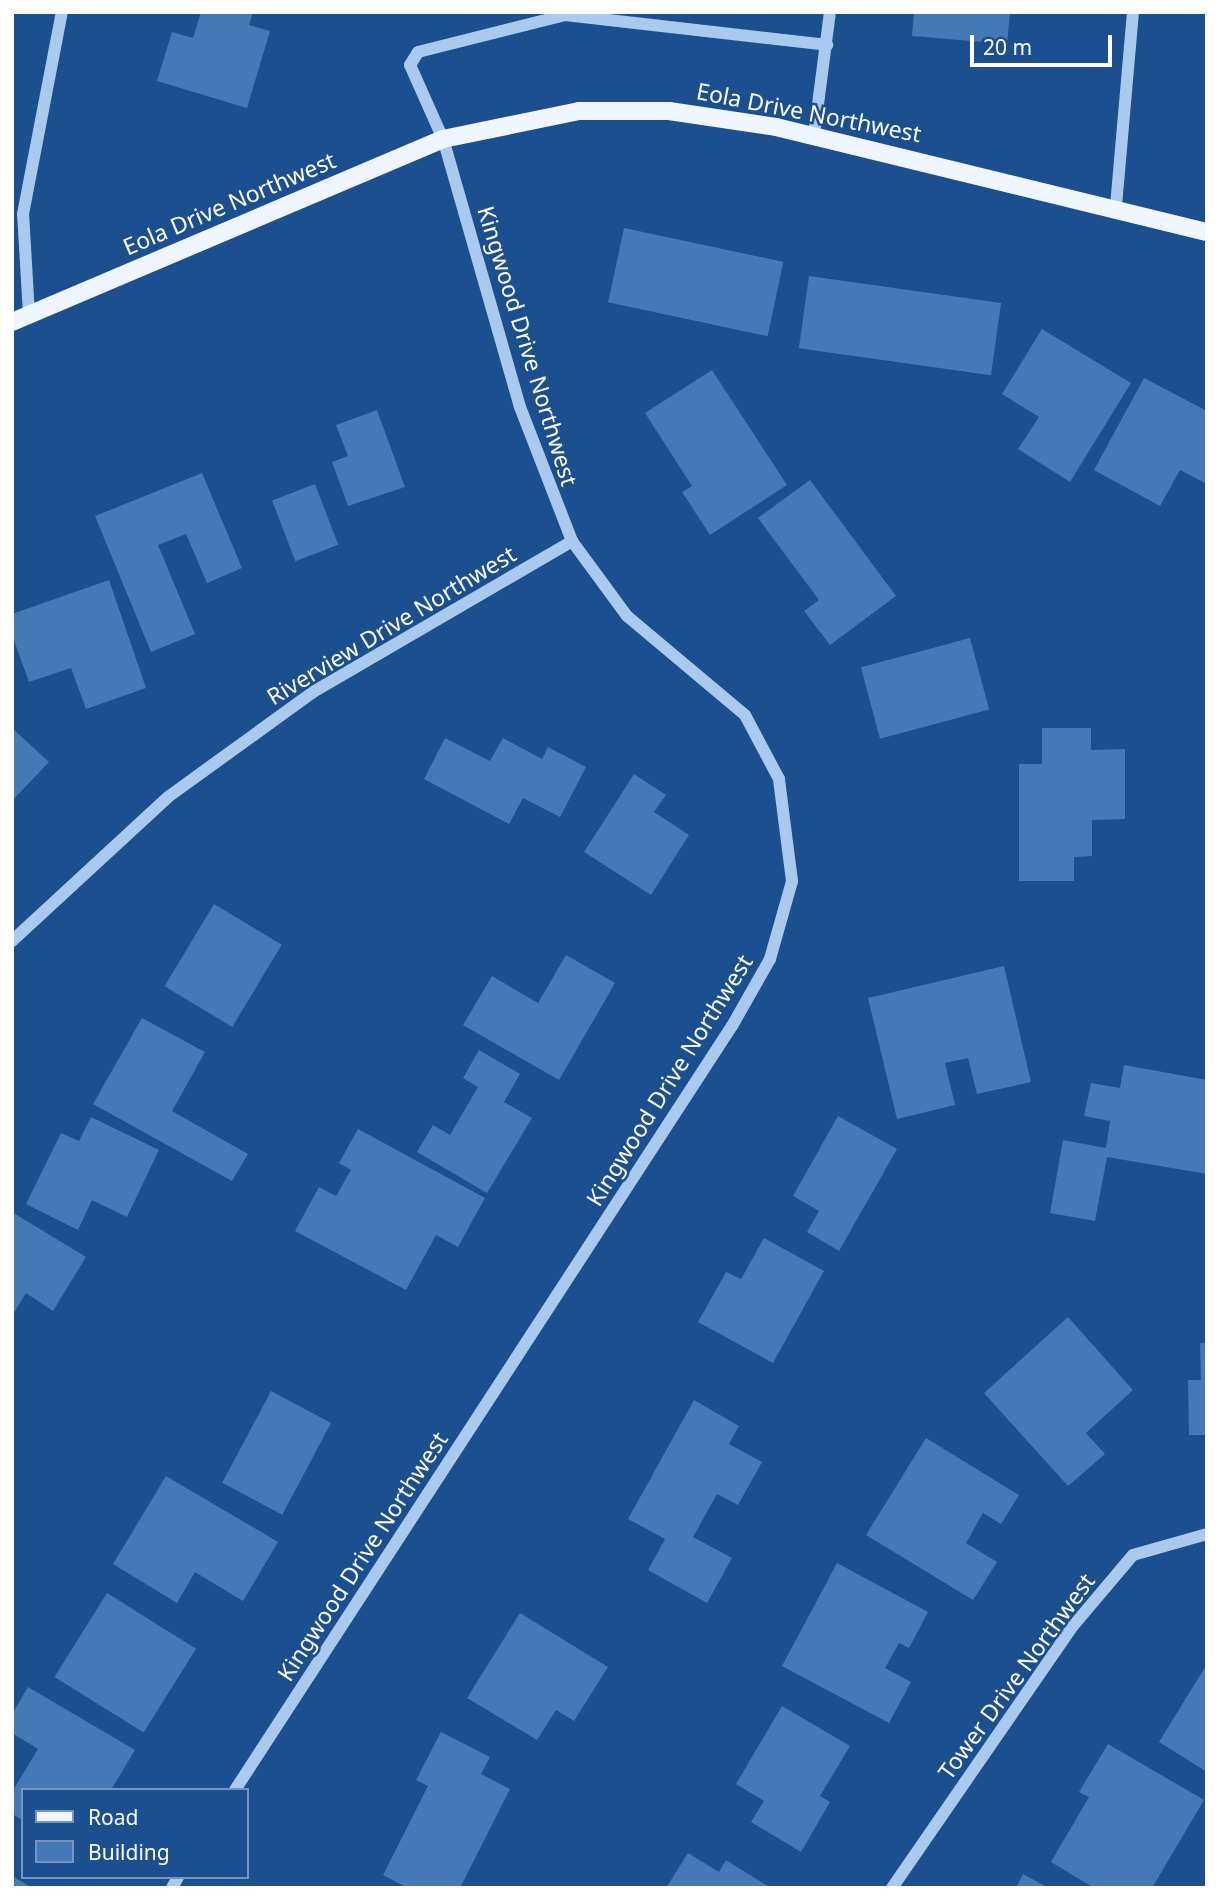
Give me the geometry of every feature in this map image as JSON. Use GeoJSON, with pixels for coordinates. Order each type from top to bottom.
{"type":"FeatureCollection","features":[{"type":"Feature","properties":{"kind":"main road","name":"Eola Drive Northwest"},"geometry":{"type":"LineString","coordinates":[[21,318],[443,139],[579,111],[669,111],[814,135],[1116,206],[1207,232]]}},
{"type":"Feature","properties":{"kind":"street"},"geometry":{"type":"LineString","coordinates":[[21,318],[23,214],[62,12]]}},
{"type":"Feature","properties":{"kind":"street"},"geometry":{"type":"LineString","coordinates":[[814,135],[830,12]]}},
{"type":"Feature","properties":{"kind":"street"},"geometry":{"type":"LineString","coordinates":[[1116,206],[1133,12]]}},
{"type":"Feature","properties":{"kind":"street","name":"Kingwood Drive Northwest"},"geometry":{"type":"LineString","coordinates":[[236,1788],[732,1026],[786,919],[793,847],[779,779],[764,745],[746,715],[627,616],[572,541],[520,407],[443,139],[410,65],[418,52],[565,15],[827,45]]}},
{"type":"Feature","properties":{"kind":"street","name":"Riverview Drive Northwest"},"geometry":{"type":"LineString","coordinates":[[12,941],[168,797],[313,692],[572,541]]}},
{"type":"Feature","properties":{"kind":"street","name":"Tower Drive Northwest"},"geometry":{"type":"LineString","coordinates":[[892,1888],[1073,1626],[1133,1555],[1207,1534]]}},
{"type":"Feature","properties":{"kind":"building"},"geometry":{"type":"Polygon","coordinates":[[[201,12],[253,12],[249,25],[270,31],[247,108],[157,81],[172,32],[193,38],[201,12]]]}},
{"type":"Feature","properties":{"kind":"building"},"geometry":{"type":"Polygon","coordinates":[[[914,12],[1010,12],[1007,44],[912,36],[914,12]]]}},
{"type":"Feature","properties":{"kind":"building"},"geometry":{"type":"Polygon","coordinates":[[[624,228],[783,262],[768,336],[608,302],[624,228]]]}},
{"type":"Feature","properties":{"kind":"building"},"geometry":{"type":"Polygon","coordinates":[[[809,276],[1001,303],[991,375],[799,348],[809,276]]]}},
{"type":"Feature","properties":{"kind":"building"},"geometry":{"type":"Polygon","coordinates":[[[1042,329],[1131,383],[1070,482],[1018,449],[1039,417],[1002,394],[1042,329]]]}},
{"type":"Feature","properties":{"kind":"building"},"geometry":{"type":"Polygon","coordinates":[[[712,370],[787,485],[710,535],[682,492],[692,486],[645,413],[712,370]]]}},
{"type":"Feature","properties":{"kind":"building"},"geometry":{"type":"Polygon","coordinates":[[[1144,378],[1207,411],[1207,484],[1180,470],[1160,506],[1094,470],[1144,378]]]}},
{"type":"Feature","properties":{"kind":"building"},"geometry":{"type":"Polygon","coordinates":[[[377,410],[405,487],[348,506],[332,462],[348,456],[336,425],[377,410]]]}},
{"type":"Feature","properties":{"kind":"building"},"geometry":{"type":"Polygon","coordinates":[[[202,473],[242,568],[207,583],[186,534],[158,545],[195,634],[151,652],[95,516],[202,473]]]}},
{"type":"Feature","properties":{"kind":"building"},"geometry":{"type":"Polygon","coordinates":[[[810,480],[896,596],[830,645],[804,611],[819,600],[758,518],[810,480]]]}},
{"type":"Feature","properties":{"kind":"building"},"geometry":{"type":"Polygon","coordinates":[[[315,484],[338,545],[295,561],[272,500],[315,484]]]}},
{"type":"Feature","properties":{"kind":"building"},"geometry":{"type":"Polygon","coordinates":[[[109,580],[146,688],[86,709],[71,668],[29,682],[12,635],[12,614],[109,580]]]}},
{"type":"Feature","properties":{"kind":"building"},"geometry":{"type":"Polygon","coordinates":[[[970,638],[989,709],[880,739],[861,667],[970,638]]]}},
{"type":"Feature","properties":{"kind":"building"},"geometry":{"type":"Polygon","coordinates":[[[12,728],[49,762],[12,801],[12,728]]]}},
{"type":"Feature","properties":{"kind":"building"},"geometry":{"type":"Polygon","coordinates":[[[1042,728],[1091,728],[1091,750],[1125,749],[1125,819],[1092,820],[1092,856],[1074,857],[1074,881],[1019,881],[1019,764],[1042,764],[1042,728]]]}},
{"type":"Feature","properties":{"kind":"building"},"geometry":{"type":"Polygon","coordinates":[[[445,738],[490,761],[503,738],[542,759],[548,747],[586,767],[560,817],[523,798],[509,824],[424,779],[445,738]]]}},
{"type":"Feature","properties":{"kind":"building"},"geometry":{"type":"Polygon","coordinates":[[[634,774],[666,795],[654,812],[689,835],[651,895],[584,852],[634,774]]]}},
{"type":"Feature","properties":{"kind":"building"},"geometry":{"type":"Polygon","coordinates":[[[214,904],[282,945],[232,1027],[165,986],[214,904]]]}},
{"type":"Feature","properties":{"kind":"building"},"geometry":{"type":"Polygon","coordinates":[[[566,955],[615,983],[559,1080],[463,1025],[492,976],[538,1003],[566,955]]]}},
{"type":"Feature","properties":{"kind":"building"},"geometry":{"type":"Polygon","coordinates":[[[1004,966],[1031,1082],[977,1094],[968,1058],[945,1063],[955,1105],[897,1119],[868,998],[1004,966]]]}},
{"type":"Feature","properties":{"kind":"building"},"geometry":{"type":"Polygon","coordinates":[[[142,1018],[205,1052],[172,1111],[248,1154],[232,1181],[93,1104],[142,1018]]]}},
{"type":"Feature","properties":{"kind":"building"},"geometry":{"type":"Polygon","coordinates":[[[479,1050],[520,1074],[504,1102],[532,1118],[487,1193],[417,1152],[433,1125],[450,1135],[478,1087],[463,1078],[479,1050]]]}},
{"type":"Feature","properties":{"kind":"building"},"geometry":{"type":"Polygon","coordinates":[[[1124,1065],[1207,1080],[1207,1174],[1107,1157],[1095,1221],[1050,1213],[1063,1140],[1106,1148],[1110,1121],[1084,1116],[1091,1083],[1120,1088],[1124,1065]]]}},
{"type":"Feature","properties":{"kind":"building"},"geometry":{"type":"Polygon","coordinates":[[[838,1116],[897,1149],[839,1251],[807,1232],[819,1211],[793,1196],[838,1116]]]}},
{"type":"Feature","properties":{"kind":"building"},"geometry":{"type":"Polygon","coordinates":[[[91,1117],[159,1150],[127,1217],[92,1200],[78,1230],[26,1204],[61,1133],[79,1141],[91,1117]]]}},
{"type":"Feature","properties":{"kind":"building"},"geometry":{"type":"Polygon","coordinates":[[[358,1129],[485,1198],[458,1247],[436,1235],[406,1290],[295,1231],[319,1187],[336,1196],[351,1170],[339,1163],[358,1129]]]}},
{"type":"Feature","properties":{"kind":"building"},"geometry":{"type":"Polygon","coordinates":[[[12,1212],[86,1257],[53,1311],[26,1293],[12,1316],[12,1212]]]}},
{"type":"Feature","properties":{"kind":"building"},"geometry":{"type":"Polygon","coordinates":[[[764,1238],[824,1271],[773,1363],[698,1322],[726,1272],[741,1279],[764,1238]]]}},
{"type":"Feature","properties":{"kind":"building"},"geometry":{"type":"Polygon","coordinates":[[[1068,1317],[1133,1390],[1086,1433],[1105,1454],[1068,1486],[984,1393],[1068,1317]]]}},
{"type":"Feature","properties":{"kind":"building"},"geometry":{"type":"Polygon","coordinates":[[[1200,1343],[1207,1343],[1207,1435],[1189,1435],[1188,1380],[1201,1380],[1200,1343]]]}},
{"type":"Feature","properties":{"kind":"building"},"geometry":{"type":"Polygon","coordinates":[[[271,1391],[331,1423],[282,1515],[222,1483],[271,1391]]]}},
{"type":"Feature","properties":{"kind":"building"},"geometry":{"type":"Polygon","coordinates":[[[694,1400],[739,1426],[729,1444],[762,1462],[738,1505],[717,1494],[693,1537],[732,1558],[707,1603],[648,1570],[665,1539],[628,1519],[694,1400]]]}},
{"type":"Feature","properties":{"kind":"building"},"geometry":{"type":"Polygon","coordinates":[[[926,1438],[1019,1495],[1001,1524],[983,1513],[966,1543],[997,1562],[973,1600],[866,1535],[926,1438]]]}},
{"type":"Feature","properties":{"kind":"building"},"geometry":{"type":"Polygon","coordinates":[[[166,1476],[278,1542],[243,1601],[195,1572],[177,1603],[113,1564],[166,1476]]]}},
{"type":"Feature","properties":{"kind":"building"},"geometry":{"type":"Polygon","coordinates":[[[837,1563],[928,1612],[909,1648],[899,1643],[885,1668],[911,1682],[889,1723],[782,1666],[837,1563]]]}},
{"type":"Feature","properties":{"kind":"building"},"geometry":{"type":"Polygon","coordinates":[[[107,1593],[196,1649],[144,1733],[55,1677],[107,1593]]]}},
{"type":"Feature","properties":{"kind":"building"},"geometry":{"type":"Polygon","coordinates":[[[520,1613],[608,1667],[574,1721],[556,1710],[537,1740],[467,1698],[520,1613]]]}},
{"type":"Feature","properties":{"kind":"building"},"geometry":{"type":"Polygon","coordinates":[[[1207,1664],[1207,1772],[1159,1742],[1207,1664]]]}},
{"type":"Feature","properties":{"kind":"building"},"geometry":{"type":"Polygon","coordinates":[[[28,1687],[135,1750],[112,1788],[21,1788],[21,1819],[12,1814],[12,1792],[38,1749],[12,1733],[12,1714],[28,1687]]]}},
{"type":"Feature","properties":{"kind":"building"},"geometry":{"type":"Polygon","coordinates":[[[782,1706],[850,1746],[820,1796],[830,1802],[801,1852],[751,1822],[764,1801],[736,1784],[782,1706]]]}},
{"type":"Feature","properties":{"kind":"building"},"geometry":{"type":"Polygon","coordinates":[[[441,1732],[490,1757],[481,1774],[510,1789],[460,1888],[408,1888],[383,1875],[428,1786],[416,1780],[441,1732]]]}},
{"type":"Feature","properties":{"kind":"building"},"geometry":{"type":"Polygon","coordinates":[[[1108,1744],[1204,1800],[1152,1888],[1094,1888],[1051,1862],[1089,1797],[1079,1792],[1108,1744]]]}},
{"type":"Feature","properties":{"kind":"building"},"geometry":{"type":"Polygon","coordinates":[[[688,1853],[719,1872],[726,1860],[771,1888],[666,1888],[688,1853]]]}},
{"type":"Feature","properties":{"kind":"building"},"geometry":{"type":"Polygon","coordinates":[[[1023,1874],[1049,1888],[1016,1888],[1023,1874]]]}},
{"type":"Feature","properties":{"kind":"building"},"geometry":{"type":"Polygon","coordinates":[[[12,1876],[33,1888],[12,1888],[12,1876]]]}}]}
